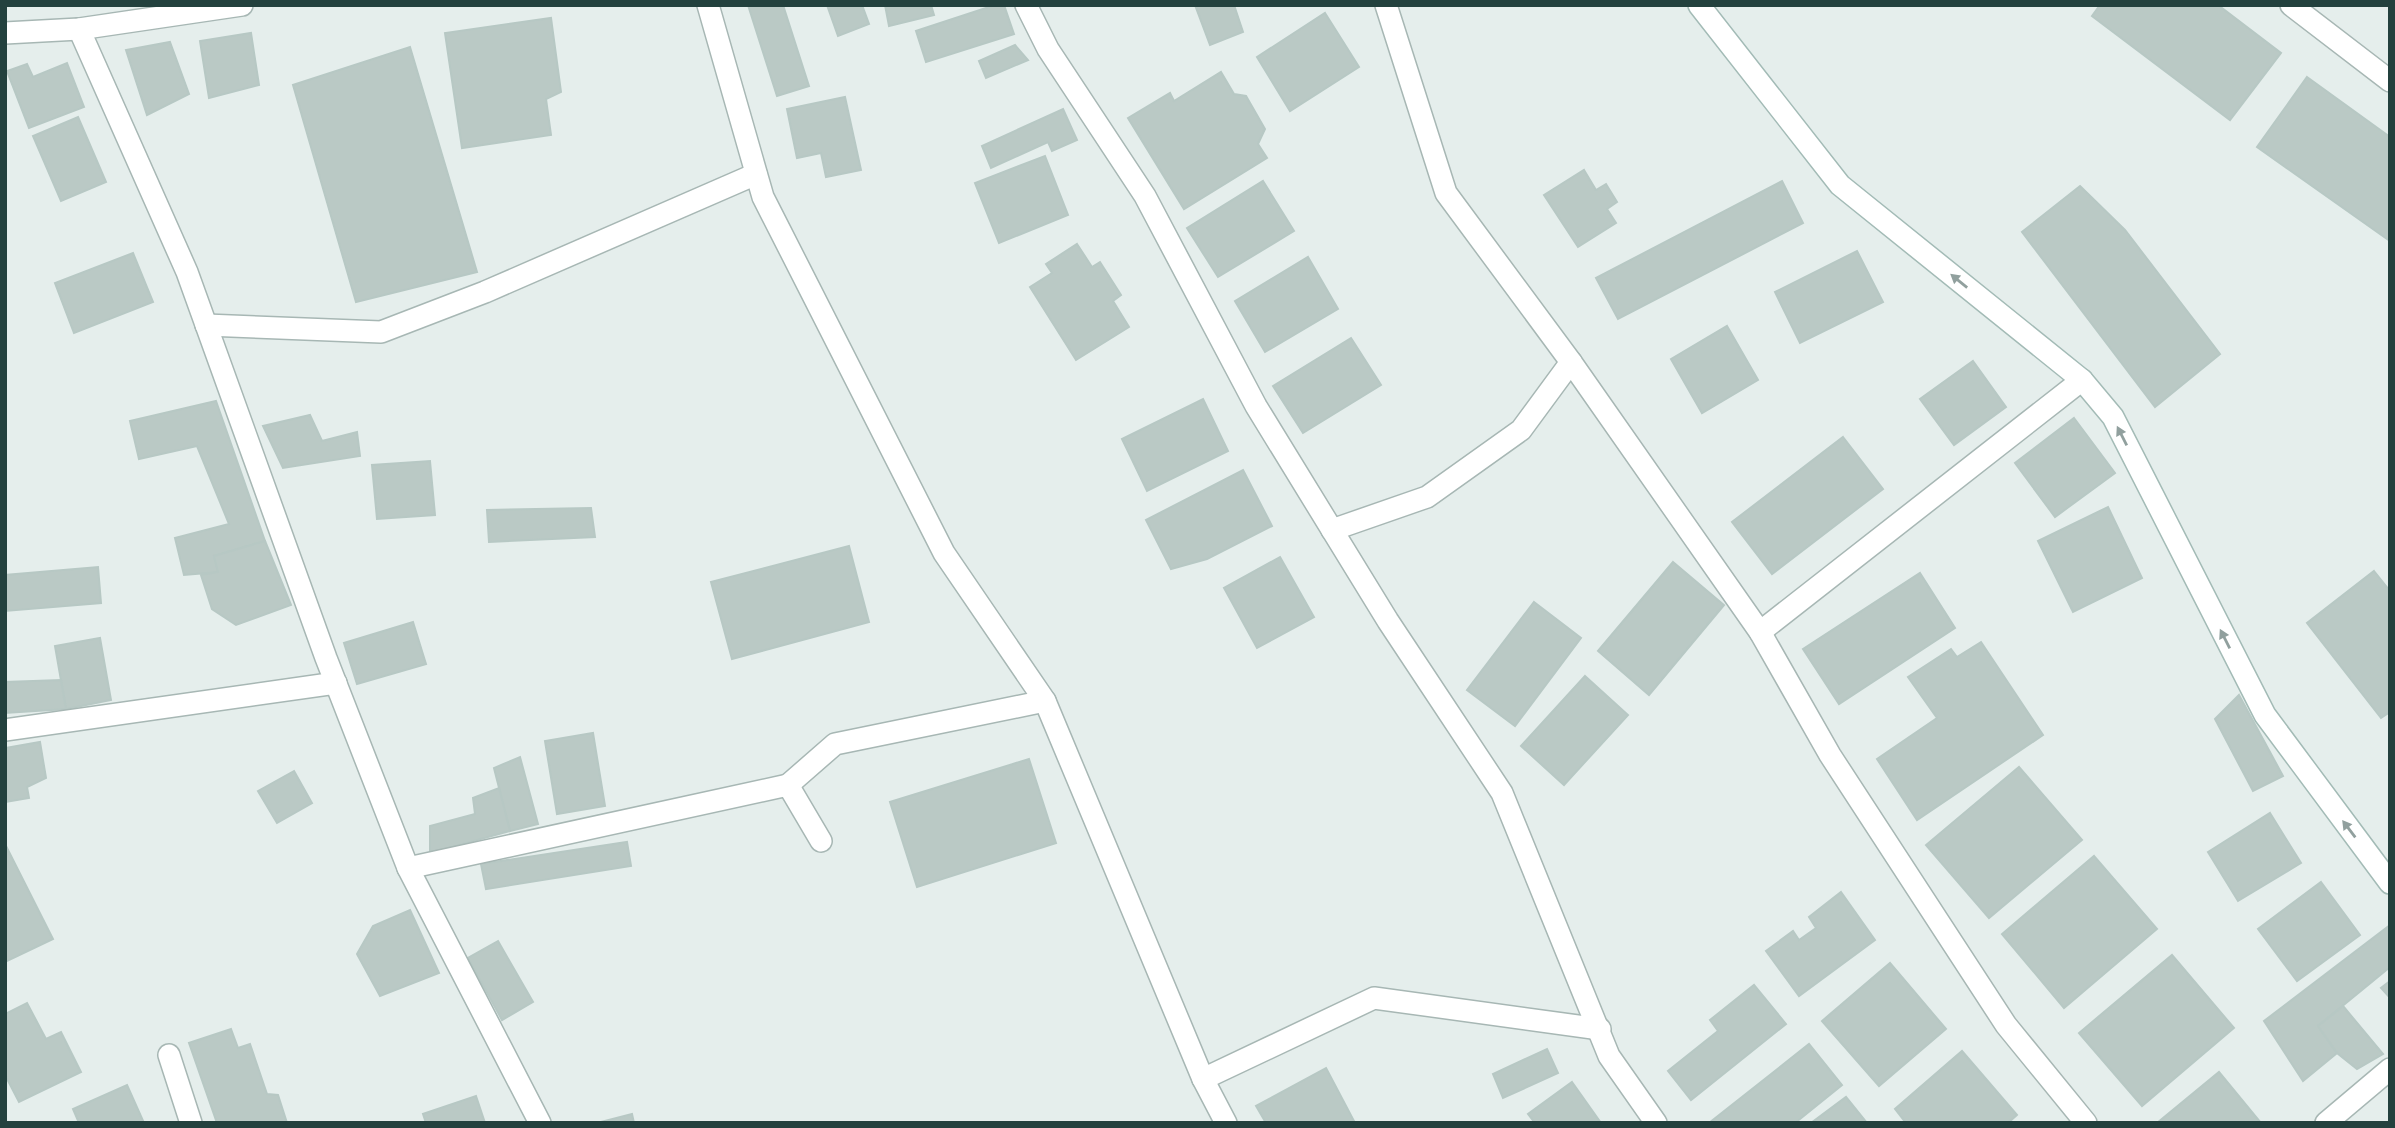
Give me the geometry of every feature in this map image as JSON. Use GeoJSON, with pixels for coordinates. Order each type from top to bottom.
{"type":"FeatureCollection","features":[{"type":"Feature","properties":{"kind":"street"},"geometry":{"type":"LineString","coordinates":[[5,33],[79,29],[242,5]]}},
{"type":"Feature","properties":{"kind":"street"},"geometry":{"type":"LineString","coordinates":[[708,5],[763,197],[944,553],[1045,701],[1203,1079],[1226,1123]]}},
{"type":"Feature","properties":{"kind":"street"},"geometry":{"type":"LineString","coordinates":[[1026,5],[1048,49],[1145,196],[1256,407],[1388,621],[1502,793],[1609,1056],[1656,1123]]}},
{"type":"Feature","properties":{"kind":"street"},"geometry":{"type":"LineString","coordinates":[[1385,5],[1446,193],[1571,362],[1759,632],[1830,755],[1999,1014],[2087,1123]]}},
{"type":"Feature","properties":{"kind":"street"},"geometry":{"type":"LineString","coordinates":[[1699,5],[1840,185],[2082,380],[2113,418],[2265,715],[2390,883]]}},
{"type":"Feature","properties":{"kind":"street"},"geometry":{"type":"LineString","coordinates":[[2291,5],[2390,81]]}},
{"type":"Feature","properties":{"kind":"street"},"geometry":{"type":"LineString","coordinates":[[79,29],[187,272],[336,683],[408,868],[540,1123]]}},
{"type":"Feature","properties":{"kind":"street"},"geometry":{"type":"LineString","coordinates":[[206,326],[382,332],[485,292],[756,174]]}},
{"type":"Feature","properties":{"kind":"street"},"geometry":{"type":"LineString","coordinates":[[1332,530],[1427,497],[1521,430],[1571,362]]}},
{"type":"Feature","properties":{"kind":"street"},"geometry":{"type":"LineString","coordinates":[[1759,632],[2082,380]]}},
{"type":"Feature","properties":{"kind":"street"},"geometry":{"type":"LineString","coordinates":[[5,730],[336,683]]}},
{"type":"Feature","properties":{"kind":"street"},"geometry":{"type":"LineString","coordinates":[[408,868],[788,785],[835,744],[1045,701]]}},
{"type":"Feature","properties":{"kind":"street"},"geometry":{"type":"LineString","coordinates":[[788,785],[821,841]]}},
{"type":"Feature","properties":{"kind":"street"},"geometry":{"type":"LineString","coordinates":[[1203,1079],[1374,998],[1600,1029]]}},
{"type":"Feature","properties":{"kind":"street"},"geometry":{"type":"LineString","coordinates":[[169,1055],[191,1123]]}},
{"type":"Feature","properties":{"kind":"street"},"geometry":{"type":"LineString","coordinates":[[2326,1123],[2390,1069]]}},
{"type":"Feature","properties":{"kind":"building"},"geometry":{"type":"Polygon","coordinates":[[[748,5],[783,5],[809,86],[777,96],[748,5]]]}},
{"type":"Feature","properties":{"kind":"building"},"geometry":{"type":"Polygon","coordinates":[[[827,5],[862,5],[869,24],[838,36],[827,5]]]}},
{"type":"Feature","properties":{"kind":"building"},"geometry":{"type":"Polygon","coordinates":[[[885,5],[931,5],[934,15],[889,26],[885,5]]]}},
{"type":"Feature","properties":{"kind":"building"},"geometry":{"type":"Polygon","coordinates":[[[995,5],[1004,5],[1014,34],[926,62],[916,31],[995,5]]]}},
{"type":"Feature","properties":{"kind":"building"},"geometry":{"type":"Polygon","coordinates":[[[1195,5],[1234,5],[1243,32],[1210,45],[1195,5]]]}},
{"type":"Feature","properties":{"kind":"building"},"geometry":{"type":"Polygon","coordinates":[[[2100,5],[2218,5],[2281,53],[2230,120],[2092,16],[2100,5]]]}},
{"type":"Feature","properties":{"kind":"building"},"geometry":{"type":"Polygon","coordinates":[[[1325,13],[1359,67],[1290,111],[1257,57],[1325,13]]]}},
{"type":"Feature","properties":{"kind":"building"},"geometry":{"type":"Polygon","coordinates":[[[551,18],[561,92],[546,99],[551,135],[462,148],[445,33],[551,18]]]}},
{"type":"Feature","properties":{"kind":"building"},"geometry":{"type":"Polygon","coordinates":[[[251,33],[259,85],[209,98],[200,41],[251,33]]]}},
{"type":"Feature","properties":{"kind":"building"},"geometry":{"type":"Polygon","coordinates":[[[170,42],[189,94],[147,115],[126,50],[170,42]]]}},
{"type":"Feature","properties":{"kind":"building"},"geometry":{"type":"Polygon","coordinates":[[[1015,45],[1028,60],[986,78],[979,61],[1015,45]]]}},
{"type":"Feature","properties":{"kind":"building"},"geometry":{"type":"Polygon","coordinates":[[[410,47],[477,272],[356,302],[293,85],[410,47]]]}},
{"type":"Feature","properties":{"kind":"building"},"geometry":{"type":"Polygon","coordinates":[[[67,63],[84,107],[29,128],[7,71],[27,64],[33,77],[67,63]]]}},
{"type":"Feature","properties":{"kind":"building"},"geometry":{"type":"Polygon","coordinates":[[[1221,72],[1234,94],[1246,96],[1265,129],[1258,144],[1267,158],[1184,209],[1128,118],[1170,93],[1174,101],[1221,72]]]}},
{"type":"Feature","properties":{"kind":"building"},"geometry":{"type":"Polygon","coordinates":[[[2307,77],[2390,137],[2390,241],[2257,147],[2307,77]]]}},
{"type":"Feature","properties":{"kind":"building"},"geometry":{"type":"Polygon","coordinates":[[[845,97],[861,170],[826,177],[821,153],[797,158],[787,109],[845,97]]]}},
{"type":"Feature","properties":{"kind":"building"},"geometry":{"type":"Polygon","coordinates":[[[1063,109],[1077,140],[1052,151],[1048,142],[991,168],[982,146],[1063,109]]]}},
{"type":"Feature","properties":{"kind":"building"},"geometry":{"type":"Polygon","coordinates":[[[78,117],[106,182],[61,201],[33,136],[78,117]]]}},
{"type":"Feature","properties":{"kind":"building"},"geometry":{"type":"Polygon","coordinates":[[[1045,156],[1068,215],[999,243],[975,183],[1045,156]]]}},
{"type":"Feature","properties":{"kind":"building"},"geometry":{"type":"Polygon","coordinates":[[[1584,170],[1596,190],[1606,184],[1617,202],[1607,209],[1616,223],[1578,247],[1544,195],[1584,170]]]}},
{"type":"Feature","properties":{"kind":"building"},"geometry":{"type":"Polygon","coordinates":[[[1263,181],[1294,231],[1218,277],[1187,228],[1263,181]]]}},
{"type":"Feature","properties":{"kind":"building"},"geometry":{"type":"Polygon","coordinates":[[[1782,181],[1803,223],[1618,319],[1596,278],[1782,181]]]}},
{"type":"Feature","properties":{"kind":"building"},"geometry":{"type":"Polygon","coordinates":[[[2080,186],[2125,230],[2220,354],[2155,407],[2022,232],[2080,186]]]}},
{"type":"Feature","properties":{"kind":"building"},"geometry":{"type":"Polygon","coordinates":[[[1077,244],[1092,267],[1100,262],[1121,295],[1113,301],[1129,327],[1076,360],[1030,287],[1052,273],[1046,264],[1077,244]]]}},
{"type":"Feature","properties":{"kind":"building"},"geometry":{"type":"Polygon","coordinates":[[[1857,251],[1883,302],[1800,343],[1775,292],[1857,251]]]}},
{"type":"Feature","properties":{"kind":"building"},"geometry":{"type":"Polygon","coordinates":[[[133,253],[153,302],[74,333],[55,283],[133,253]]]}},
{"type":"Feature","properties":{"kind":"building"},"geometry":{"type":"Polygon","coordinates":[[[1308,257],[1338,309],[1265,352],[1235,301],[1308,257]]]}},
{"type":"Feature","properties":{"kind":"building"},"geometry":{"type":"Polygon","coordinates":[[[1727,326],[1758,380],[1702,413],[1671,359],[1727,326]]]}},
{"type":"Feature","properties":{"kind":"building"},"geometry":{"type":"Polygon","coordinates":[[[1351,338],[1381,385],[1303,433],[1273,386],[1351,338]]]}},
{"type":"Feature","properties":{"kind":"building"},"geometry":{"type":"Polygon","coordinates":[[[1973,361],[2006,407],[1954,445],[1920,399],[1973,361]]]}},
{"type":"Feature","properties":{"kind":"building"},"geometry":{"type":"Polygon","coordinates":[[[1203,399],[1228,451],[1147,491],[1122,439],[1203,399]]]}},
{"type":"Feature","properties":{"kind":"building"},"geometry":{"type":"Polygon","coordinates":[[[216,401],[265,541],[214,556],[218,572],[184,575],[175,538],[229,524],[197,446],[139,459],[130,421],[216,401]]]}},
{"type":"Feature","properties":{"kind":"building"},"geometry":{"type":"Polygon","coordinates":[[[310,415],[322,441],[357,432],[360,456],[283,468],[263,426],[310,415]]]}},
{"type":"Feature","properties":{"kind":"building"},"geometry":{"type":"Polygon","coordinates":[[[2074,418],[2115,473],[2055,517],[2015,463],[2074,418]]]}},
{"type":"Feature","properties":{"kind":"building"},"geometry":{"type":"Polygon","coordinates":[[[1843,437],[1883,489],[1772,574],[1732,522],[1843,437]]]}},
{"type":"Feature","properties":{"kind":"building"},"geometry":{"type":"Polygon","coordinates":[[[430,461],[435,515],[377,519],[372,465],[430,461]]]}},
{"type":"Feature","properties":{"kind":"building"},"geometry":{"type":"Polygon","coordinates":[[[1243,470],[1272,526],[1207,559],[1171,569],[1146,520],[1243,470]]]}},
{"type":"Feature","properties":{"kind":"building"},"geometry":{"type":"Polygon","coordinates":[[[2108,507],[2142,578],[2073,612],[2038,541],[2108,507]]]}},
{"type":"Feature","properties":{"kind":"building"},"geometry":{"type":"Polygon","coordinates":[[[591,508],[595,537],[489,542],[487,510],[591,508]]]}},
{"type":"Feature","properties":{"kind":"building"},"geometry":{"type":"Polygon","coordinates":[[[265,541],[291,605],[236,625],[212,609],[201,575],[218,572],[214,556],[265,541]]]}},
{"type":"Feature","properties":{"kind":"building"},"geometry":{"type":"Polygon","coordinates":[[[849,546],[869,622],[732,659],[711,582],[849,546]]]}},
{"type":"Feature","properties":{"kind":"building"},"geometry":{"type":"Polygon","coordinates":[[[1280,557],[1314,617],[1257,648],[1224,588],[1280,557]]]}},
{"type":"Feature","properties":{"kind":"building"},"geometry":{"type":"Polygon","coordinates":[[[1673,562],[1724,605],[1649,695],[1598,651],[1673,562]]]}},
{"type":"Feature","properties":{"kind":"building"},"geometry":{"type":"Polygon","coordinates":[[[98,567],[101,603],[5,611],[5,575],[98,567]]]}},
{"type":"Feature","properties":{"kind":"building"},"geometry":{"type":"Polygon","coordinates":[[[2374,571],[2390,591],[2390,712],[2381,718],[2307,623],[2374,571]]]}},
{"type":"Feature","properties":{"kind":"building"},"geometry":{"type":"Polygon","coordinates":[[[1920,573],[1955,628],[1839,704],[1803,649],[1920,573]]]}},
{"type":"Feature","properties":{"kind":"building"},"geometry":{"type":"Polygon","coordinates":[[[1534,602],[1581,638],[1515,726],[1467,690],[1534,602]]]}},
{"type":"Feature","properties":{"kind":"building"},"geometry":{"type":"Polygon","coordinates":[[[413,622],[426,664],[357,684],[344,643],[413,622]]]}},
{"type":"Feature","properties":{"kind":"building"},"geometry":{"type":"Polygon","coordinates":[[[100,638],[111,700],[66,709],[55,646],[100,638]]]}},
{"type":"Feature","properties":{"kind":"building"},"geometry":{"type":"Polygon","coordinates":[[[1981,642],[2043,735],[1917,820],[1877,759],[1937,718],[1908,677],[1951,649],[1957,657],[1981,642]]]}},
{"type":"Feature","properties":{"kind":"building"},"geometry":{"type":"Polygon","coordinates":[[[1585,676],[1628,715],[1564,785],[1521,746],[1585,676]]]}},
{"type":"Feature","properties":{"kind":"building"},"geometry":{"type":"Polygon","coordinates":[[[61,680],[66,709],[5,713],[5,682],[61,680]]]}},
{"type":"Feature","properties":{"kind":"building"},"geometry":{"type":"Polygon","coordinates":[[[2239,695],[2283,776],[2253,791],[2215,719],[2239,695]]]}},
{"type":"Feature","properties":{"kind":"building"},"geometry":{"type":"Polygon","coordinates":[[[593,733],[605,806],[557,814],[545,741],[593,733]]]}},
{"type":"Feature","properties":{"kind":"building"},"geometry":{"type":"Polygon","coordinates":[[[40,742],[46,778],[27,787],[29,798],[5,802],[5,748],[40,742]]]}},
{"type":"Feature","properties":{"kind":"building"},"geometry":{"type":"Polygon","coordinates":[[[520,757],[538,824],[510,831],[494,768],[520,757]]]}},
{"type":"Feature","properties":{"kind":"building"},"geometry":{"type":"Polygon","coordinates":[[[1029,759],[1056,843],[917,887],[890,802],[1029,759]]]}},
{"type":"Feature","properties":{"kind":"building"},"geometry":{"type":"Polygon","coordinates":[[[2019,767],[2082,840],[1989,918],[1926,845],[2019,767]]]}},
{"type":"Feature","properties":{"kind":"building"},"geometry":{"type":"Polygon","coordinates":[[[294,771],[312,803],[277,823],[258,791],[294,771]]]}},
{"type":"Feature","properties":{"kind":"building"},"geometry":{"type":"Polygon","coordinates":[[[499,788],[510,831],[430,853],[430,826],[475,814],[473,798],[499,788]]]}},
{"type":"Feature","properties":{"kind":"building"},"geometry":{"type":"Polygon","coordinates":[[[2270,813],[2301,863],[2238,901],[2208,852],[2270,813]]]}},
{"type":"Feature","properties":{"kind":"building"},"geometry":{"type":"Polygon","coordinates":[[[627,842],[631,866],[486,889],[481,864],[627,842]]]}},
{"type":"Feature","properties":{"kind":"building"},"geometry":{"type":"Polygon","coordinates":[[[5,844],[53,939],[5,962],[5,844]]]}},
{"type":"Feature","properties":{"kind":"building"},"geometry":{"type":"Polygon","coordinates":[[[2094,856],[2157,929],[2064,1008],[2002,934],[2094,856]]]}},
{"type":"Feature","properties":{"kind":"building"},"geometry":{"type":"Polygon","coordinates":[[[2321,882],[2360,935],[2297,981],[2258,929],[2321,882]]]}},
{"type":"Feature","properties":{"kind":"building"},"geometry":{"type":"Polygon","coordinates":[[[1841,892],[1875,940],[1799,996],[1766,951],[1793,931],[1799,940],[1816,928],[1809,917],[1841,892]]]}},
{"type":"Feature","properties":{"kind":"building"},"geometry":{"type":"Polygon","coordinates":[[[410,910],[439,973],[380,996],[357,954],[373,926],[410,910]]]}},
{"type":"Feature","properties":{"kind":"building"},"geometry":{"type":"Polygon","coordinates":[[[2390,925],[2390,967],[2318,1026],[2337,1053],[2303,1081],[2264,1021],[2390,925]]]}},
{"type":"Feature","properties":{"kind":"building"},"geometry":{"type":"Polygon","coordinates":[[[498,941],[533,1002],[502,1020],[468,958],[498,941]]]}},
{"type":"Feature","properties":{"kind":"building"},"geometry":{"type":"Polygon","coordinates":[[[2172,955],[2234,1028],[2142,1106],[2079,1033],[2172,955]]]}},
{"type":"Feature","properties":{"kind":"building"},"geometry":{"type":"Polygon","coordinates":[[[1890,963],[1946,1029],[1879,1086],[1822,1021],[1890,963]]]}},
{"type":"Feature","properties":{"kind":"building"},"geometry":{"type":"Polygon","coordinates":[[[2390,981],[2390,998],[2381,988],[2390,981]]]}},
{"type":"Feature","properties":{"kind":"building"},"geometry":{"type":"Polygon","coordinates":[[[1754,985],[1786,1024],[1691,1100],[1668,1071],[1718,1031],[1710,1020],[1754,985]]]}},
{"type":"Feature","properties":{"kind":"building"},"geometry":{"type":"Polygon","coordinates":[[[27,1003],[46,1039],[61,1032],[81,1072],[19,1102],[5,1075],[5,1014],[27,1003]]]}},
{"type":"Feature","properties":{"kind":"building"},"geometry":{"type":"Polygon","coordinates":[[[2343,1006],[2383,1054],[2357,1069],[2337,1053],[2318,1026],[2343,1006]]]}},
{"type":"Feature","properties":{"kind":"building"},"geometry":{"type":"Polygon","coordinates":[[[231,1029],[238,1048],[250,1044],[267,1094],[278,1095],[287,1123],[217,1123],[189,1043],[231,1029]]]}},
{"type":"Feature","properties":{"kind":"building"},"geometry":{"type":"Polygon","coordinates":[[[1809,1044],[1842,1085],[1795,1123],[1709,1123],[1809,1044]]]}},
{"type":"Feature","properties":{"kind":"building"},"geometry":{"type":"Polygon","coordinates":[[[1547,1049],[1558,1073],[1503,1098],[1493,1074],[1547,1049]]]}},
{"type":"Feature","properties":{"kind":"building"},"geometry":{"type":"Polygon","coordinates":[[[1962,1051],[2017,1115],[2008,1123],[1906,1123],[1895,1109],[1962,1051]]]}},
{"type":"Feature","properties":{"kind":"building"},"geometry":{"type":"Polygon","coordinates":[[[1326,1068],[1355,1123],[1266,1123],[1256,1106],[1326,1068]]]}},
{"type":"Feature","properties":{"kind":"building"},"geometry":{"type":"Polygon","coordinates":[[[2219,1072],[2261,1123],[2157,1123],[2219,1072]]]}},
{"type":"Feature","properties":{"kind":"building"},"geometry":{"type":"Polygon","coordinates":[[[1572,1082],[1601,1123],[1535,1123],[1528,1114],[1572,1082]]]}},
{"type":"Feature","properties":{"kind":"building"},"geometry":{"type":"Polygon","coordinates":[[[127,1085],[144,1123],[79,1123],[73,1109],[127,1085]]]}},
{"type":"Feature","properties":{"kind":"building"},"geometry":{"type":"Polygon","coordinates":[[[476,1096],[485,1123],[426,1123],[423,1114],[476,1096]]]}},
{"type":"Feature","properties":{"kind":"building"},"geometry":{"type":"Polygon","coordinates":[[[1846,1097],[1867,1123],[1811,1123],[1846,1097]]]}},
{"type":"Feature","properties":{"kind":"building"},"geometry":{"type":"Polygon","coordinates":[[[632,1114],[634,1123],[597,1123],[632,1114]]]}}]}
